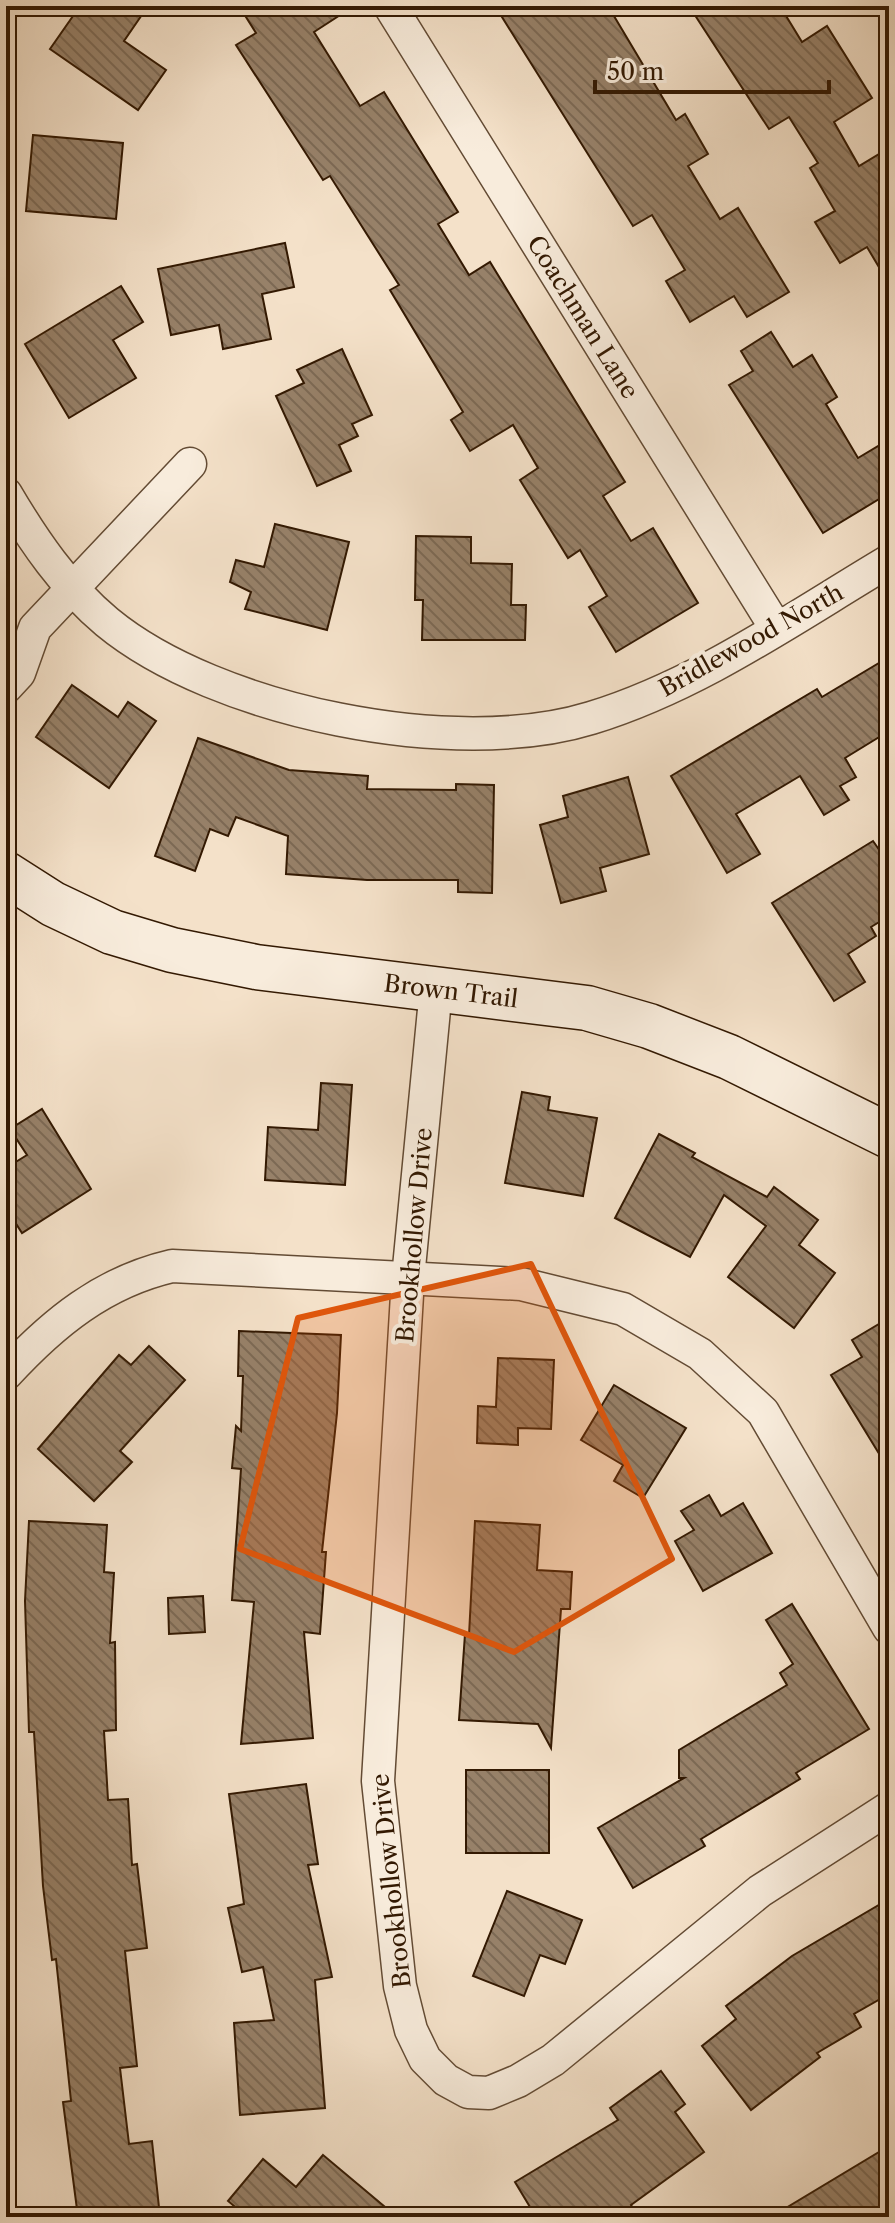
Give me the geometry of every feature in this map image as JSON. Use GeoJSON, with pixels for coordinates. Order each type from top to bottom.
{"type":"FeatureCollection","features":[{"type":"Feature","properties":{"kind":"street","name":"Coachman Lane"},"geometry":{"type":"LineString","coordinates":[[390,6],[776,628]]}},
{"type":"Feature","properties":{"kind":"street"},"geometry":{"type":"LineString","coordinates":[[6,687],[19,673],[21,632],[73,588],[190,464]]}},
{"type":"Feature","properties":{"kind":"street","name":"Bridlewood North"},"geometry":{"type":"LineString","coordinates":[[6,494],[32,538],[73,588],[106,621],[148,652],[219,686],[293,709],[360,722],[451,731],[524,730],[588,719],[680,685],[889,561]]}},
{"type":"Feature","properties":{"kind":"street","name":"Brown Trail"},"geometry":{"type":"LineString","coordinates":[[6,874],[53,904],[112,932],[172,950],[256,967],[587,1008],[649,1026],[729,1057],[889,1136]]}},
{"type":"Feature","properties":{"kind":"street","name":"Brookhollow Drive"},"geometry":{"type":"LineString","coordinates":[[436,989],[408,1278],[378,1781],[400,1986],[411,2030],[425,2059],[446,2080],[468,2092],[489,2093],[518,2081],[553,2060],[760,1891],[889,1808]]}},
{"type":"Feature","properties":{"kind":"street"},"geometry":{"type":"LineString","coordinates":[[6,1374],[48,1329],[78,1307],[141,1273],[172,1266],[521,1284],[623,1309],[700,1354],[763,1412],[889,1628]]}},
{"type":"Feature","properties":{"kind":"highlighted area"},"geometry":{"type":"Polygon","coordinates":[[[531,1264],[672,1559],[514,1652],[240,1549],[298,1318],[531,1264]]]}},
{"type":"Feature","properties":{"kind":"building"},"geometry":{"type":"Polygon","coordinates":[[[80,6],[148,6],[124,41],[166,70],[138,110],[50,49],[80,6]]]}},
{"type":"Feature","properties":{"kind":"building"},"geometry":{"type":"Polygon","coordinates":[[[239,6],[354,6],[314,32],[360,106],[384,92],[458,212],[438,224],[469,275],[490,262],[625,482],[603,496],[631,541],[653,528],[698,603],[616,652],[589,607],[607,596],[580,550],[568,558],[520,480],[538,468],[513,425],[470,451],[451,420],[463,412],[390,290],[399,285],[330,176],[323,180],[236,45],[256,33],[239,6]]]}},
{"type":"Feature","properties":{"kind":"building"},"geometry":{"type":"Polygon","coordinates":[[[520,6],[608,6],[676,120],[685,114],[708,154],[688,166],[720,219],[738,208],[789,292],[747,317],[734,296],[690,322],[666,281],[685,270],[652,215],[633,226],[502,17],[520,6]]]}},
{"type":"Feature","properties":{"kind":"building"},"geometry":{"type":"Polygon","coordinates":[[[689,6],[780,6],[802,42],[827,26],[872,98],[834,122],[859,166],[889,148],[889,284],[867,247],[840,263],[815,222],[835,211],[810,168],[818,163],[789,117],[769,129],[689,6]]]}},
{"type":"Feature","properties":{"kind":"building"},"geometry":{"type":"Polygon","coordinates":[[[33,135],[123,143],[116,219],[26,211],[33,135]]]}},
{"type":"Feature","properties":{"kind":"building"},"geometry":{"type":"Polygon","coordinates":[[[285,243],[294,287],[262,294],[271,339],[223,349],[219,325],[171,335],[158,269],[285,243]]]}},
{"type":"Feature","properties":{"kind":"building"},"geometry":{"type":"Polygon","coordinates":[[[121,286],[143,322],[113,340],[136,378],[69,418],[25,344],[121,286]]]}},
{"type":"Feature","properties":{"kind":"building"},"geometry":{"type":"Polygon","coordinates":[[[771,332],[793,367],[812,355],[837,397],[826,404],[858,458],[880,445],[889,461],[889,493],[823,533],[729,385],[753,371],[741,351],[771,332]]]}},
{"type":"Feature","properties":{"kind":"building"},"geometry":{"type":"Polygon","coordinates":[[[342,349],[372,415],[352,424],[358,436],[339,445],[351,471],[317,486],[276,396],[304,383],[297,370],[342,349]]]}},
{"type":"Feature","properties":{"kind":"building"},"geometry":{"type":"Polygon","coordinates":[[[275,524],[349,542],[327,630],[245,609],[251,592],[230,582],[236,560],[264,567],[275,524]]]}},
{"type":"Feature","properties":{"kind":"building"},"geometry":{"type":"Polygon","coordinates":[[[416,536],[471,537],[471,563],[512,564],[511,605],[526,605],[525,640],[422,640],[423,600],[415,600],[416,536]]]}},
{"type":"Feature","properties":{"kind":"building"},"geometry":{"type":"Polygon","coordinates":[[[889,657],[889,731],[845,758],[856,777],[840,786],[849,800],[824,815],[800,776],[736,814],[760,854],[727,873],[671,776],[817,689],[822,697],[889,657]]]}},
{"type":"Feature","properties":{"kind":"building"},"geometry":{"type":"Polygon","coordinates":[[[72,685],[118,717],[128,702],[156,721],[109,788],[36,737],[72,685]]]}},
{"type":"Feature","properties":{"kind":"building"},"geometry":{"type":"Polygon","coordinates":[[[198,738],[289,770],[368,776],[367,789],[456,790],[456,784],[494,785],[492,893],[458,892],[458,880],[367,880],[286,874],[288,836],[236,817],[228,836],[210,829],[195,871],[155,856],[198,738]]]}},
{"type":"Feature","properties":{"kind":"building"},"geometry":{"type":"Polygon","coordinates":[[[628,777],[649,854],[600,868],[606,891],[561,903],[540,825],[568,817],[563,796],[628,777]]]}},
{"type":"Feature","properties":{"kind":"building"},"geometry":{"type":"Polygon","coordinates":[[[873,841],[880,851],[889,846],[889,916],[871,927],[876,936],[848,954],[865,982],[834,1001],[772,903],[873,841]]]}},
{"type":"Feature","properties":{"kind":"building"},"geometry":{"type":"Polygon","coordinates":[[[321,1083],[352,1085],[345,1185],[265,1180],[268,1127],[318,1130],[321,1083]]]}},
{"type":"Feature","properties":{"kind":"building"},"geometry":{"type":"Polygon","coordinates":[[[522,1092],[550,1097],[548,1110],[597,1118],[583,1196],[505,1183],[522,1092]]]}},
{"type":"Feature","properties":{"kind":"building"},"geometry":{"type":"Polygon","coordinates":[[[42,1109],[91,1189],[22,1233],[6,1208],[6,1168],[27,1155],[10,1129],[42,1109]]]}},
{"type":"Feature","properties":{"kind":"building"},"geometry":{"type":"Polygon","coordinates":[[[659,1134],[695,1153],[692,1157],[767,1197],[774,1187],[818,1220],[799,1245],[835,1273],[794,1328],[728,1277],[766,1226],[724,1195],[690,1257],[615,1218],[659,1134]]]}},
{"type":"Feature","properties":{"kind":"building"},"geometry":{"type":"Polygon","coordinates":[[[889,1318],[889,1470],[831,1375],[862,1357],[852,1340],[889,1318]]]}},
{"type":"Feature","properties":{"kind":"building"},"geometry":{"type":"Polygon","coordinates":[[[239,1331],[341,1335],[337,1413],[322,1552],[326,1552],[320,1634],[304,1632],[313,1738],[241,1744],[254,1602],[232,1600],[241,1469],[232,1468],[236,1426],[241,1431],[243,1376],[238,1376],[239,1331]]]}},
{"type":"Feature","properties":{"kind":"building"},"geometry":{"type":"Polygon","coordinates":[[[149,1346],[185,1380],[120,1451],[132,1462],[94,1501],[38,1449],[119,1355],[131,1365],[149,1346]]]}},
{"type":"Feature","properties":{"kind":"building"},"geometry":{"type":"Polygon","coordinates":[[[498,1358],[554,1360],[551,1429],[518,1428],[518,1445],[477,1443],[478,1406],[496,1407],[498,1358]]]}},
{"type":"Feature","properties":{"kind":"building"},"geometry":{"type":"Polygon","coordinates":[[[614,1385],[686,1428],[643,1498],[614,1481],[623,1465],[581,1440],[614,1385]]]}},
{"type":"Feature","properties":{"kind":"building"},"geometry":{"type":"Polygon","coordinates":[[[709,1495],[721,1516],[743,1503],[772,1553],[703,1591],[675,1541],[694,1530],[681,1511],[709,1495]]]}},
{"type":"Feature","properties":{"kind":"building"},"geometry":{"type":"Polygon","coordinates":[[[29,1521],[107,1525],[104,1572],[114,1573],[110,1643],[115,1642],[116,1730],[104,1731],[108,1800],[128,1799],[132,1865],[137,1864],[147,1948],[125,1951],[137,2066],[120,2068],[129,2144],[152,2141],[160,2217],[78,2217],[63,2102],[71,2101],[56,1959],[52,1960],[43,1886],[34,1732],[29,1732],[25,1601],[29,1521]]]}},
{"type":"Feature","properties":{"kind":"building"},"geometry":{"type":"Polygon","coordinates":[[[475,1521],[540,1525],[537,1570],[572,1572],[570,1609],[561,1609],[551,1748],[538,1724],[459,1720],[465,1634],[469,1635],[475,1521]]]}},
{"type":"Feature","properties":{"kind":"building"},"geometry":{"type":"Polygon","coordinates":[[[203,1596],[205,1632],[169,1634],[168,1598],[203,1596]]]}},
{"type":"Feature","properties":{"kind":"building"},"geometry":{"type":"Polygon","coordinates":[[[792,1604],[869,1729],[796,1773],[800,1779],[701,1839],[705,1846],[633,1888],[598,1828],[684,1778],[679,1778],[679,1750],[787,1685],[780,1673],[793,1664],[766,1620],[792,1604]]]}},
{"type":"Feature","properties":{"kind":"building"},"geometry":{"type":"Polygon","coordinates":[[[466,1770],[549,1770],[549,1853],[466,1853],[466,1770]]]}},
{"type":"Feature","properties":{"kind":"building"},"geometry":{"type":"Polygon","coordinates":[[[306,1784],[318,1864],[308,1865],[332,1977],[315,1980],[325,2108],[240,2115],[234,2023],[274,2020],[263,1967],[242,1972],[228,1908],[244,1904],[229,1794],[306,1784]]]}},
{"type":"Feature","properties":{"kind":"building"},"geometry":{"type":"Polygon","coordinates":[[[507,1891],[582,1920],[565,1964],[540,1955],[524,1996],[473,1976],[507,1891]]]}},
{"type":"Feature","properties":{"kind":"building"},"geometry":{"type":"Polygon","coordinates":[[[889,1899],[889,1994],[854,2014],[861,2027],[817,2053],[820,2057],[751,2110],[702,2046],[736,2019],[726,2006],[792,1956],[889,1899]]]}},
{"type":"Feature","properties":{"kind":"building"},"geometry":{"type":"Polygon","coordinates":[[[661,2071],[685,2104],[675,2112],[704,2152],[631,2205],[639,2217],[536,2217],[515,2182],[618,2120],[610,2108],[661,2071]]]}},
{"type":"Feature","properties":{"kind":"building"},"geometry":{"type":"Polygon","coordinates":[[[889,2146],[889,2217],[771,2217],[889,2146]]]}},
{"type":"Feature","properties":{"kind":"building"},"geometry":{"type":"Polygon","coordinates":[[[323,2155],[397,2217],[247,2217],[228,2201],[263,2159],[296,2187],[323,2155]]]}}]}
